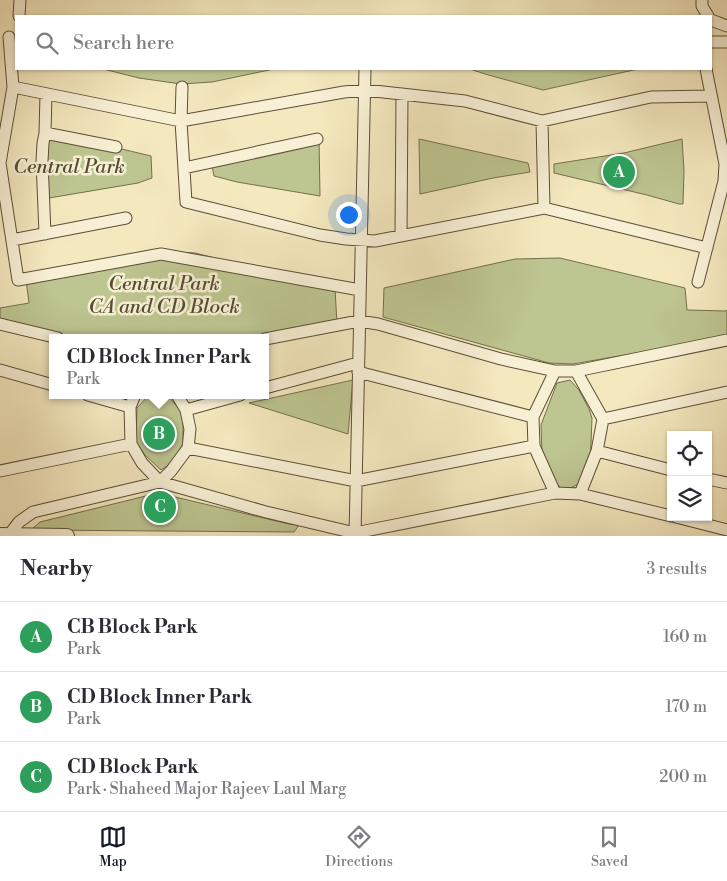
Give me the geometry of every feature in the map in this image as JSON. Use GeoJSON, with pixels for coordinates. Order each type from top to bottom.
{"type":"FeatureCollection","features":[{"type":"Feature","properties":{"kind":"street"},"geometry":{"type":"LineString","coordinates":[[19,15],[20,0]]}},
{"type":"Feature","properties":{"kind":"street"},"geometry":{"type":"LineString","coordinates":[[712,20],[727,26]]}},
{"type":"Feature","properties":{"kind":"street"},"geometry":{"type":"LineString","coordinates":[[9,37],[13,87],[0,163],[18,280],[162,254],[360,290]]}},
{"type":"Feature","properties":{"kind":"street"},"geometry":{"type":"LineString","coordinates":[[712,42],[727,42]]}},
{"type":"Feature","properties":{"kind":"street"},"geometry":{"type":"LineString","coordinates":[[355,534],[365,70]]}},
{"type":"Feature","properties":{"kind":"street"},"geometry":{"type":"LineString","coordinates":[[698,282],[724,181],[725,164],[706,70]]}},
{"type":"Feature","properties":{"kind":"street"},"geometry":{"type":"LineString","coordinates":[[13,87],[181,122],[344,92],[365,90],[465,102],[542,121],[651,96],[711,96]]}},
{"type":"Feature","properties":{"kind":"street"},"geometry":{"type":"LineString","coordinates":[[182,87],[181,122],[186,202],[320,235],[375,241],[544,208],[707,248]]}},
{"type":"Feature","properties":{"kind":"street"},"geometry":{"type":"LineString","coordinates":[[45,234],[42,161],[46,94]]}},
{"type":"Feature","properties":{"kind":"street"},"geometry":{"type":"LineString","coordinates":[[401,236],[402,94]]}},
{"type":"Feature","properties":{"kind":"street"},"geometry":{"type":"LineString","coordinates":[[542,121],[544,208]]}},
{"type":"Feature","properties":{"kind":"street"},"geometry":{"type":"LineString","coordinates":[[45,133],[116,147]]}},
{"type":"Feature","properties":{"kind":"street"},"geometry":{"type":"LineString","coordinates":[[184,168],[318,139]]}},
{"type":"Feature","properties":{"kind":"street"},"geometry":{"type":"LineString","coordinates":[[12,240],[126,218]]}},
{"type":"Feature","properties":{"kind":"street"},"geometry":{"type":"LineString","coordinates":[[269,338],[359,321],[378,324],[501,359],[555,371],[576,371],[727,340]]}},
{"type":"Feature","properties":{"kind":"street"},"geometry":{"type":"LineString","coordinates":[[0,324],[49,336]]}},
{"type":"Feature","properties":{"kind":"street"},"geometry":{"type":"LineString","coordinates":[[269,387],[358,368],[533,417]]}},
{"type":"Feature","properties":{"kind":"street"},"geometry":{"type":"LineString","coordinates":[[0,370],[49,384]]}},
{"type":"Feature","properties":{"kind":"street"},"geometry":{"type":"LineString","coordinates":[[555,371],[533,417],[534,446],[555,494]]}},
{"type":"Feature","properties":{"kind":"street"},"geometry":{"type":"LineString","coordinates":[[576,371],[603,419],[597,452],[580,494]]}},
{"type":"Feature","properties":{"kind":"street"},"geometry":{"type":"LineString","coordinates":[[603,419],[727,392]]}},
{"type":"Feature","properties":{"kind":"street"},"geometry":{"type":"LineString","coordinates":[[101,399],[130,408]]}},
{"type":"Feature","properties":{"kind":"street"},"geometry":{"type":"LineString","coordinates":[[134,399],[130,408],[131,444],[142,463],[160,482]]}},
{"type":"Feature","properties":{"kind":"street"},"geometry":{"type":"LineString","coordinates":[[160,482],[188,448],[190,429],[186,410],[179,399]]}},
{"type":"Feature","properties":{"kind":"street"},"geometry":{"type":"LineString","coordinates":[[186,410],[226,399]]}},
{"type":"Feature","properties":{"kind":"street"},"geometry":{"type":"LineString","coordinates":[[0,470],[131,444]]}},
{"type":"Feature","properties":{"kind":"street"},"geometry":{"type":"LineString","coordinates":[[188,448],[356,481],[534,446]]}},
{"type":"Feature","properties":{"kind":"street"},"geometry":{"type":"LineString","coordinates":[[597,452],[667,469]]}},
{"type":"Feature","properties":{"kind":"street"},"geometry":{"type":"LineString","coordinates":[[712,480],[727,483]]}},
{"type":"Feature","properties":{"kind":"street"},"geometry":{"type":"LineString","coordinates":[[5,535],[33,512],[160,482],[266,512],[355,534],[555,494],[580,494],[667,515]]}},
{"type":"Feature","properties":{"kind":"street"},"geometry":{"type":"LineString","coordinates":[[692,521],[727,530]]}},
{"type":"Feature","properties":{"kind":"street"},"geometry":{"type":"LineString","coordinates":[[5,535],[67,536]]}},
{"type":"Feature","properties":{"kind":"green space"},"geometry":{"type":"Polygon","coordinates":[[[107,70],[269,70],[212,82],[181,84],[139,78],[107,70]]]}},
{"type":"Feature","properties":{"kind":"green space"},"geometry":{"type":"Polygon","coordinates":[[[473,70],[633,70],[543,90],[473,70]]]}},
{"type":"Feature","properties":{"kind":"green space","name":"Central Park"},"geometry":{"type":"Polygon","coordinates":[[[46,135],[105,145],[151,156],[152,178],[138,183],[49,198],[46,135]]]}},
{"type":"Feature","properties":{"kind":"green space"},"geometry":{"type":"Polygon","coordinates":[[[319,139],[320,196],[237,182],[214,176],[212,166],[319,139]]]}},
{"type":"Feature","properties":{"kind":"green space"},"geometry":{"type":"Polygon","coordinates":[[[419,139],[528,163],[530,172],[420,194],[419,139]]]}},
{"type":"Feature","properties":{"kind":"green space"},"geometry":{"type":"Polygon","coordinates":[[[682,139],[684,171],[683,204],[554,173],[554,164],[624,153],[682,139]]]}},
{"type":"Feature","properties":{"kind":"green space","name":"Central Park CA and CD Block"},"geometry":{"type":"Polygon","coordinates":[[[160,251],[195,253],[335,288],[337,324],[269,337],[269,334],[49,335],[0,322],[0,308],[29,303],[26,280],[160,251]]]}},
{"type":"Feature","properties":{"kind":"green space"},"geometry":{"type":"Polygon","coordinates":[[[560,258],[685,288],[687,310],[727,310],[727,337],[573,364],[549,363],[383,317],[384,288],[515,259],[560,258]]]}},
{"type":"Feature","properties":{"kind":"green space"},"geometry":{"type":"Polygon","coordinates":[[[353,380],[348,434],[249,403],[353,380]]]}},
{"type":"Feature","properties":{"kind":"green space"},"geometry":{"type":"Polygon","coordinates":[[[570,380],[579,390],[592,418],[590,469],[580,483],[565,491],[554,482],[542,454],[541,425],[557,383],[570,380]]]}},
{"type":"Feature","properties":{"kind":"green space"},"geometry":{"type":"Polygon","coordinates":[[[145,399],[171,399],[183,413],[183,444],[170,464],[161,470],[145,455],[136,442],[137,408],[145,399]]]}},
{"type":"Feature","properties":{"kind":"green space"},"geometry":{"type":"Polygon","coordinates":[[[158,493],[299,525],[294,532],[31,530],[40,522],[158,493]]]}},
{"type":"Feature","properties":{"kind":"place","name":"CB Block Park"},"geometry":{"type":"Point","coordinates":[619,172]}},
{"type":"Feature","properties":{"kind":"place","name":"CD Block Inner Park"},"geometry":{"type":"Point","coordinates":[159,434]}},
{"type":"Feature","properties":{"kind":"place","name":"CD Block Park"},"geometry":{"type":"Point","coordinates":[160,507]}}]}
